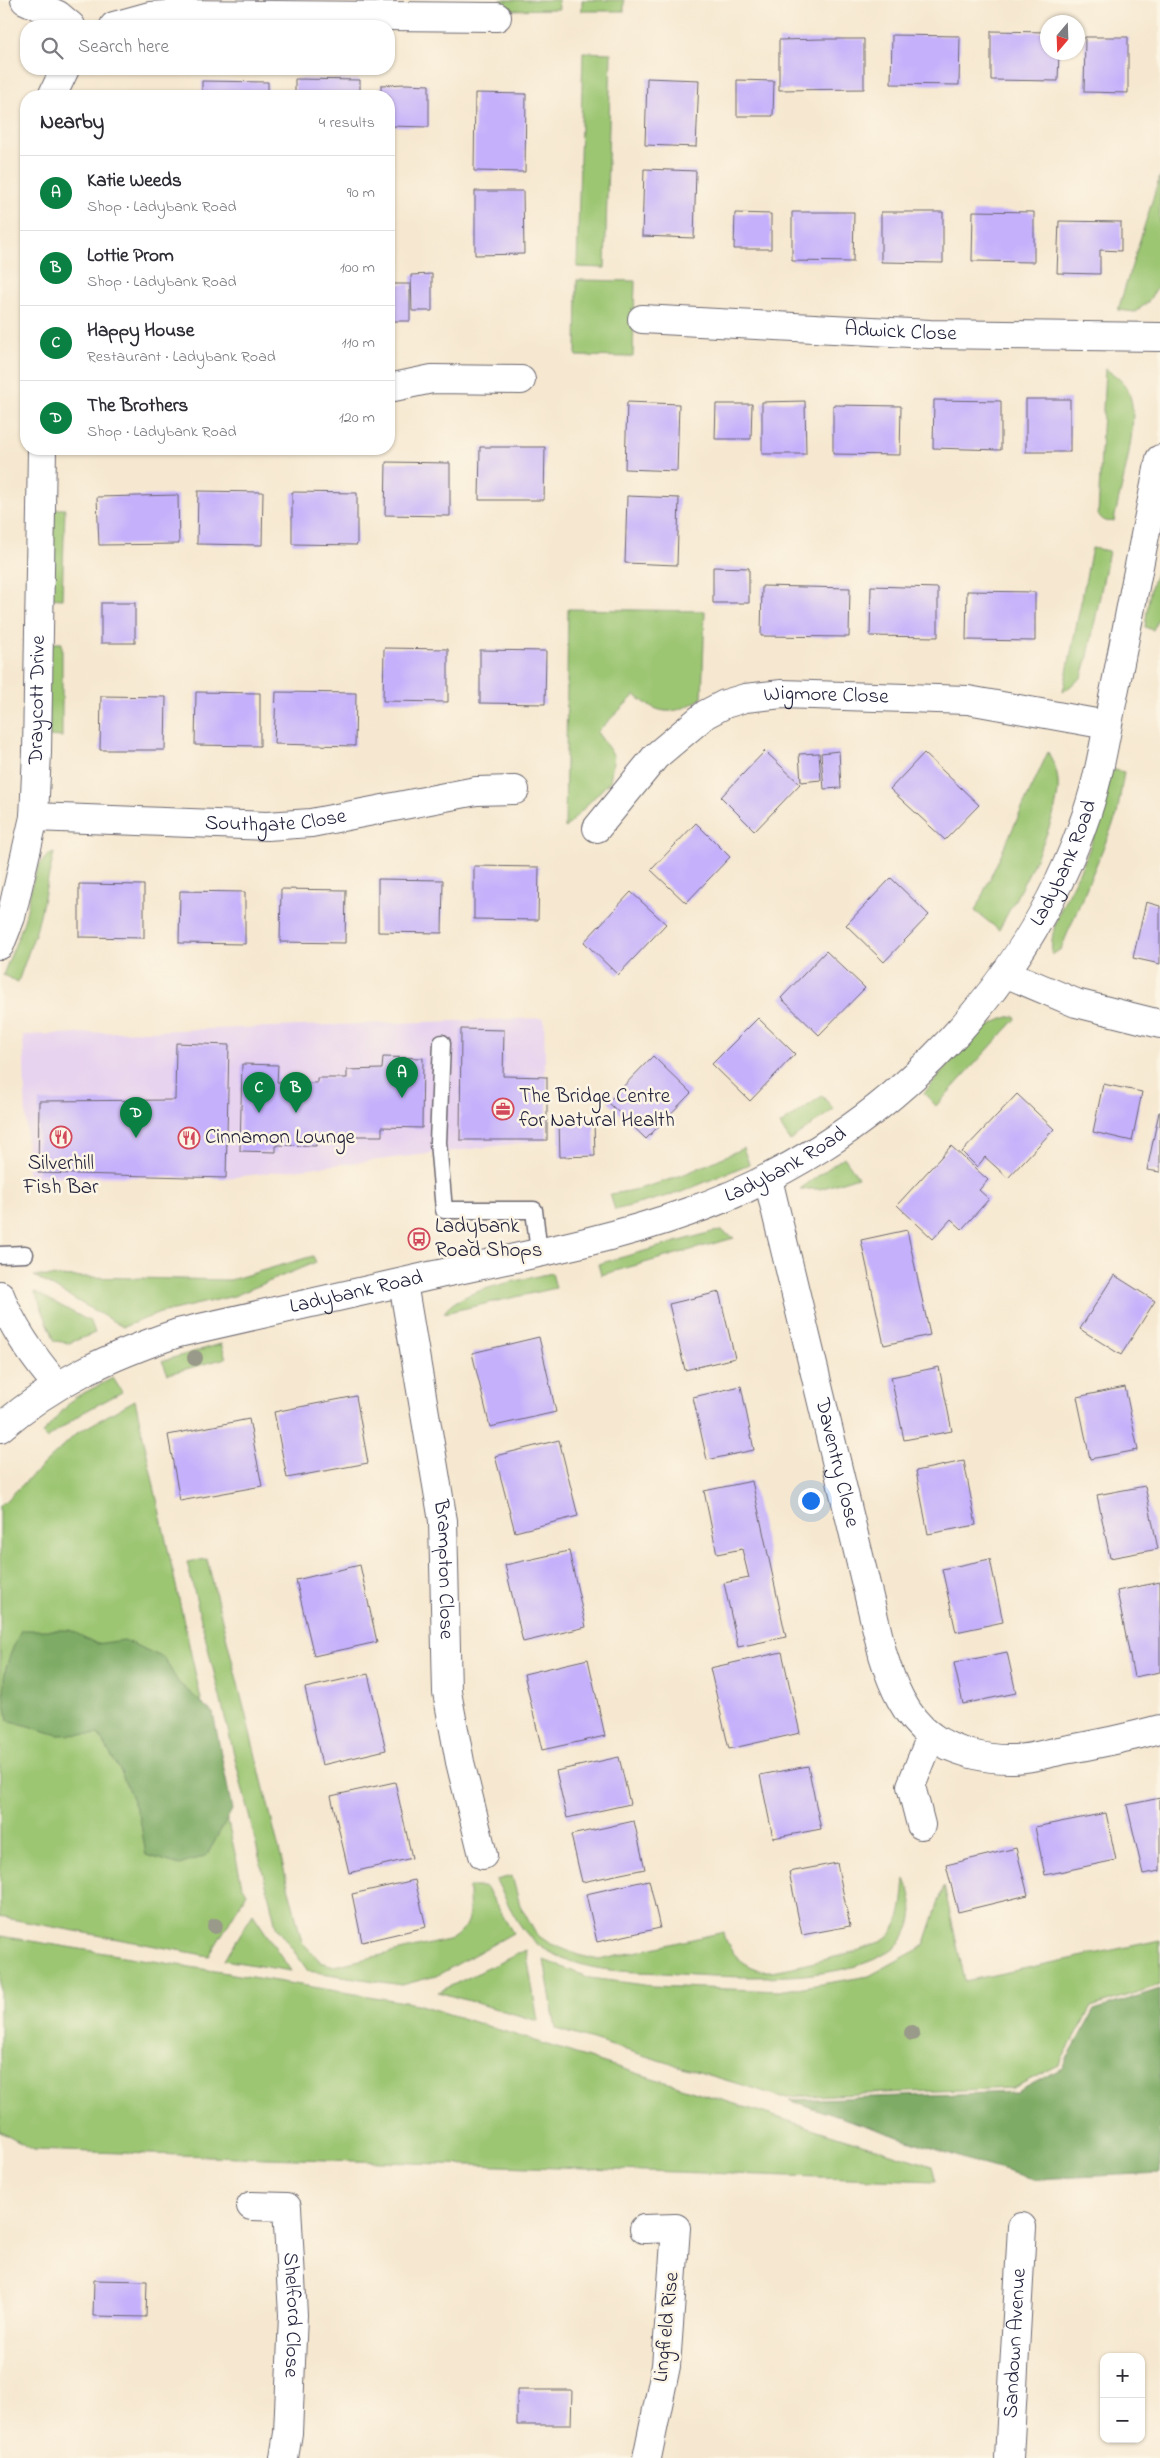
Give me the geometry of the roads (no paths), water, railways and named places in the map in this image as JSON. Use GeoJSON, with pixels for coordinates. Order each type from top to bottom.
{"type":"FeatureCollection","features":[{"type":"Feature","properties":{"kind":"street"},"geometry":{"type":"LineString","coordinates":[[25,0],[58,15],[64,20]]}},
{"type":"Feature","properties":{"kind":"street"},"geometry":{"type":"LineString","coordinates":[[136,20],[150,16],[181,14],[497,17]]}},
{"type":"Feature","properties":{"kind":"street"},"geometry":{"type":"LineString","coordinates":[[55,90],[62,75]]}},
{"type":"Feature","properties":{"kind":"street","name":"Adwick Close"},"geometry":{"type":"LineString","coordinates":[[642,320],[930,334],[1160,337]]}},
{"type":"Feature","properties":{"kind":"street"},"geometry":{"type":"LineString","coordinates":[[395,387],[432,379],[522,380]]}},
{"type":"Feature","properties":{"kind":"street","name":"Draycott Drive"},"geometry":{"type":"LineString","coordinates":[[0,945],[11,917],[34,817],[37,752],[42,455]]}},
{"type":"Feature","properties":{"kind":"street","name":"Ladybank Road"},"geometry":{"type":"LineString","coordinates":[[0,1428],[57,1385],[90,1367],[128,1350],[178,1333],[608,1237],[687,1213],[768,1179],[842,1136],[894,1095],[953,1038],[1004,973],[1039,918],[1077,838],[1095,785],[1155,506],[1160,459]]}},
{"type":"Feature","properties":{"kind":"street","name":"Wigmore Close"},"geometry":{"type":"LineString","coordinates":[[597,828],[656,756],[706,714],[725,704],[746,698],[782,694],[968,700],[1107,725]]}},
{"type":"Feature","properties":{"kind":"street","name":"Southgate Close"},"geometry":{"type":"LineString","coordinates":[[34,817],[267,826],[311,823],[476,791],[515,790]]}},
{"type":"Feature","properties":{"kind":"street"},"geometry":{"type":"LineString","coordinates":[[1004,973],[1076,1003],[1160,1024]]}},
{"type":"Feature","properties":{"kind":"street","name":"Daventry Close"},"geometry":{"type":"LineString","coordinates":[[768,1179],[883,1655],[900,1698],[913,1718],[931,1736],[975,1754],[993,1759],[1017,1760],[1121,1739],[1160,1729]]}},
{"type":"Feature","properties":{"kind":"street","name":"Brampton Close"},"geometry":{"type":"LineString","coordinates":[[403,1283],[443,1521],[447,1692],[460,1762],[483,1856]]}},
{"type":"Feature","properties":{"kind":"street"},"geometry":{"type":"LineString","coordinates":[[0,1295],[10,1319],[35,1359],[57,1385]]}},
{"type":"Feature","properties":{"kind":"street"},"geometry":{"type":"LineString","coordinates":[[921,1826],[910,1786],[931,1736]]}},
{"type":"Feature","properties":{"kind":"street","name":"Shelford Close"},"geometry":{"type":"LineString","coordinates":[[251,2206],[287,2207],[292,2315],[288,2433],[284,2458]]}},
{"type":"Feature","properties":{"kind":"street","name":"Sandown Avenue"},"geometry":{"type":"LineString","coordinates":[[1009,2458],[1022,2227]]}},
{"type":"Feature","properties":{"kind":"street","name":"Lingfield Rise"},"geometry":{"type":"LineString","coordinates":[[644,2229],[676,2228],[666,2366],[647,2458]]}},
{"type":"Feature","properties":{"kind":"lane"},"geometry":{"type":"LineString","coordinates":[[442,1043],[438,1142],[444,1210],[534,1210],[539,1253]]}},
{"type":"Feature","properties":{"kind":"lane"},"geometry":{"type":"LineString","coordinates":[[0,1255],[25,1254]]}},
{"type":"Feature","properties":{"kind":"place","name":"Katie Weeds"},"geometry":{"type":"Point","coordinates":[402,1098]}},
{"type":"Feature","properties":{"kind":"place","name":"The Bridge Centre for Natural Health"},"geometry":{"type":"Point","coordinates":[503,1109]}},
{"type":"Feature","properties":{"kind":"place","name":"Happy House"},"geometry":{"type":"Point","coordinates":[259,1113]}},
{"type":"Feature","properties":{"kind":"place","name":"Lottie Prom"},"geometry":{"type":"Point","coordinates":[296,1113]}},
{"type":"Feature","properties":{"kind":"place","name":"Silverhill Fish Bar"},"geometry":{"type":"Point","coordinates":[61,1137]}},
{"type":"Feature","properties":{"kind":"place","name":"The Brothers"},"geometry":{"type":"Point","coordinates":[136,1138]}},
{"type":"Feature","properties":{"kind":"place","name":"Cinnamon Lounge"},"geometry":{"type":"Point","coordinates":[189,1138]}},
{"type":"Feature","properties":{"kind":"place","name":"Ladybank Road Shops"},"geometry":{"type":"Point","coordinates":[419,1239]}}]}
